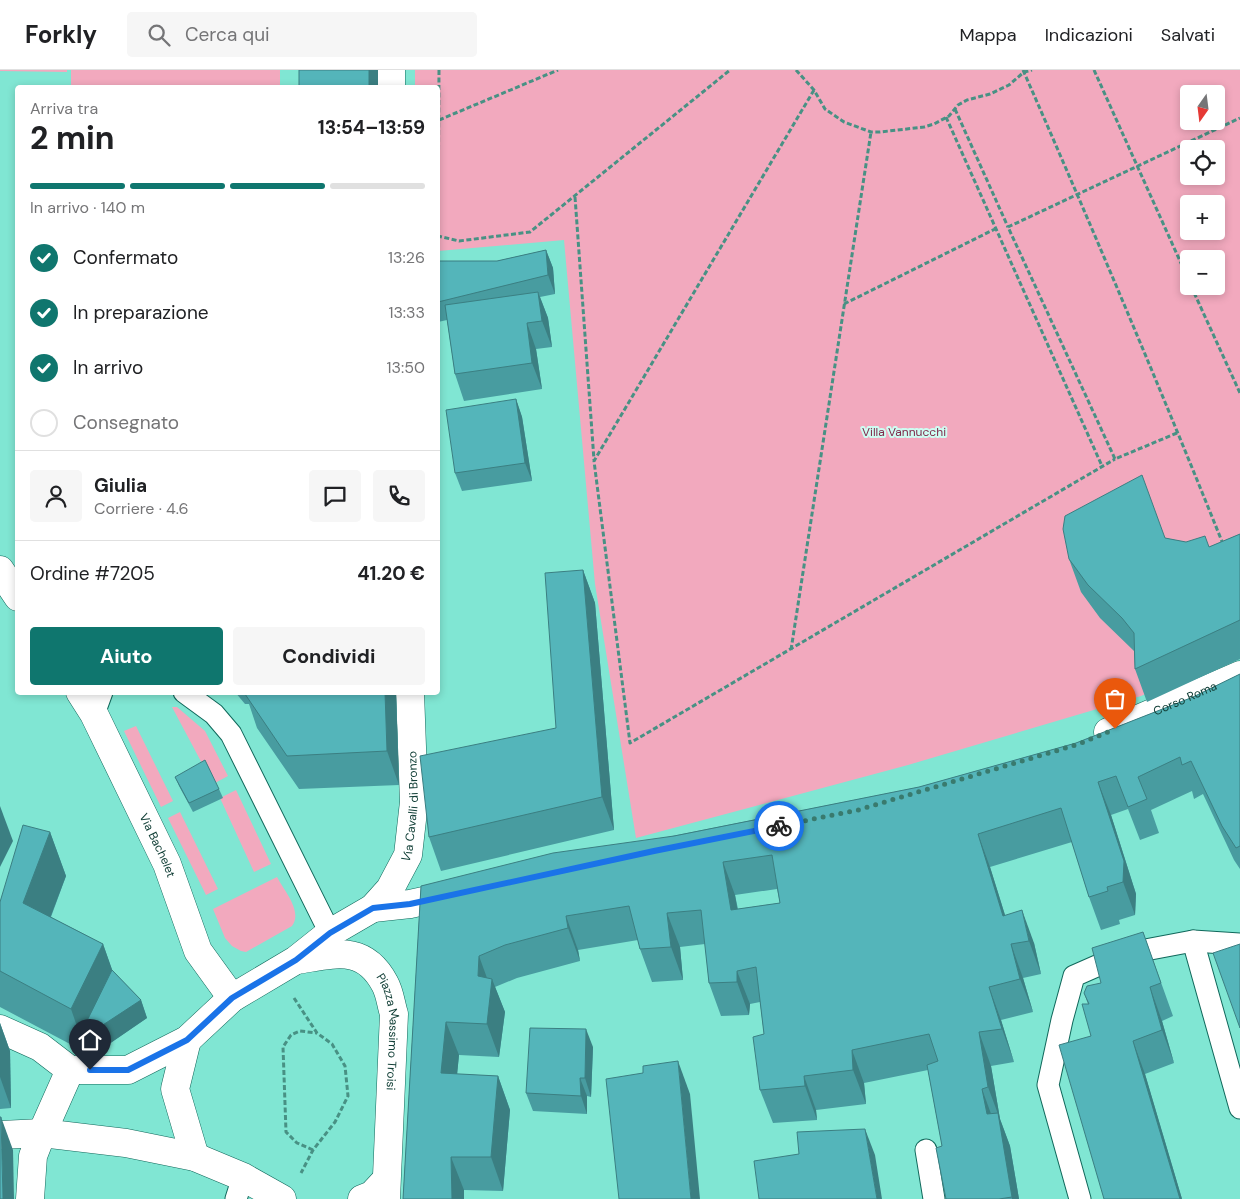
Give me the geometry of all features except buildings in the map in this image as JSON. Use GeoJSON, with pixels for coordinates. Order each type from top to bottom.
{"type":"FeatureCollection","features":[{"type":"Feature","properties":{"kind":"street"},"geometry":{"type":"LineString","coordinates":[[391,70],[391,85]]}},
{"type":"Feature","properties":{"kind":"street"},"geometry":{"type":"LineString","coordinates":[[0,570],[15,592]]}},
{"type":"Feature","properties":{"kind":"street","name":"Corso Roma"},"geometry":{"type":"LineString","coordinates":[[1088,740],[1240,674]]}},
{"type":"Feature","properties":{"kind":"street","name":"Via Cavalli di Bronzo"},"geometry":{"type":"LineString","coordinates":[[373,908],[390,889],[408,855],[414,802],[410,695]]}},
{"type":"Feature","properties":{"kind":"street","name":"Via Bachelet"},"geometry":{"type":"LineString","coordinates":[[92,700],[167,864],[198,951],[232,998]]}},
{"type":"Feature","properties":{"kind":"street"},"geometry":{"type":"LineString","coordinates":[[373,908],[410,904],[478,889]]}},
{"type":"Feature","properties":{"kind":"street","name":"Piazza Massimo Troisi"},"geometry":{"type":"LineString","coordinates":[[70,1070],[128,1070],[187,1040],[232,998],[287,966],[330,933],[373,908]]}},
{"type":"Feature","properties":{"kind":"street","name":"Piazza Massimo Troisi"},"geometry":{"type":"LineString","coordinates":[[287,966],[334,954],[354,955],[371,963],[386,985],[394,1014],[386,1190],[362,1199]]}},
{"type":"Feature","properties":{"kind":"street"},"geometry":{"type":"LineString","coordinates":[[0,1028],[40,1048],[70,1070],[33,1156],[30,1199]]}},
{"type":"Feature","properties":{"kind":"street"},"geometry":{"type":"LineString","coordinates":[[187,1040],[175,1089],[195,1158]]}},
{"type":"Feature","properties":{"kind":"street"},"geometry":{"type":"LineString","coordinates":[[0,1135],[42,1133],[126,1143],[195,1158],[239,1188],[282,1199]]}},
{"type":"Feature","properties":{"kind":"lane"},"geometry":{"type":"LineString","coordinates":[[188,695],[214,714],[231,734],[330,933]]}},
{"type":"Feature","properties":{"kind":"lane"},"geometry":{"type":"LineString","coordinates":[[1080,1199],[1048,1085],[1074,976],[1124,954],[1193,941],[1240,944]]}},
{"type":"Feature","properties":{"kind":"lane"},"geometry":{"type":"LineString","coordinates":[[1193,941],[1240,1108]]}},
{"type":"Feature","properties":{"kind":"lane"},"geometry":{"type":"LineString","coordinates":[[926,1150],[934,1199]]}},
{"type":"Feature","properties":{"kind":"path"},"geometry":{"type":"LineString","coordinates":[[439,70],[439,85]]}},
{"type":"Feature","properties":{"kind":"path"},"geometry":{"type":"LineString","coordinates":[[440,120],[558,70]]}},
{"type":"Feature","properties":{"kind":"path"},"geometry":{"type":"LineString","coordinates":[[440,236],[459,241],[530,232],[730,70]]}},
{"type":"Feature","properties":{"kind":"path"},"geometry":{"type":"LineString","coordinates":[[796,70],[814,90],[826,109],[844,122],[871,132],[924,127],[946,117],[967,100],[990,94],[1009,85],[1024,71],[1032,70]]}},
{"type":"Feature","properties":{"kind":"path"},"geometry":{"type":"LineString","coordinates":[[1094,70],[1180,261]]}},
{"type":"Feature","properties":{"kind":"path"},"geometry":{"type":"LineString","coordinates":[[1024,71],[1078,194],[1223,544]]}},
{"type":"Feature","properties":{"kind":"path"},"geometry":{"type":"LineString","coordinates":[[594,461],[814,90]]}},
{"type":"Feature","properties":{"kind":"path"},"geometry":{"type":"LineString","coordinates":[[955,108],[1114,459]]}},
{"type":"Feature","properties":{"kind":"path"},"geometry":{"type":"LineString","coordinates":[[946,117],[1102,466]]}},
{"type":"Feature","properties":{"kind":"path"},"geometry":{"type":"LineString","coordinates":[[1008,227],[1240,118]]}},
{"type":"Feature","properties":{"kind":"path"},"geometry":{"type":"LineString","coordinates":[[791,650],[871,132]]}},
{"type":"Feature","properties":{"kind":"path"},"geometry":{"type":"LineString","coordinates":[[575,196],[594,461],[630,744],[1114,459],[1177,433]]}},
{"type":"Feature","properties":{"kind":"path"},"geometry":{"type":"LineString","coordinates":[[844,304],[995,229]]}},
{"type":"Feature","properties":{"kind":"path"},"geometry":{"type":"LineString","coordinates":[[1195,295],[1240,394]]}},
{"type":"Feature","properties":{"kind":"path"},"geometry":{"type":"LineString","coordinates":[[287,966],[317,1033]]}},
{"type":"Feature","properties":{"kind":"path"},"geometry":{"type":"LineString","coordinates":[[300,1175],[313,1150],[335,1122],[348,1096],[345,1066],[332,1044],[317,1033],[300,1031],[291,1035],[283,1047],[286,1132],[297,1143],[313,1150]]}},
{"type":"Feature","properties":{"kind":"green space"},"geometry":{"type":"Polygon","coordinates":[[[67,70],[67,72],[0,71],[67,70]]]}},
{"type":"Feature","properties":{"kind":"green space"},"geometry":{"type":"Polygon","coordinates":[[[71,70],[280,70],[280,85],[71,85],[71,70]]]}},
{"type":"Feature","properties":{"kind":"green space","name":"Villa Vannucchi"},"geometry":{"type":"Polygon","coordinates":[[[415,70],[1240,70],[1240,650],[1141,696],[908,765],[636,838],[595,584],[564,240],[440,251],[440,85],[415,85],[415,70]]]}},
{"type":"Feature","properties":{"kind":"green space"},"geometry":{"type":"Polygon","coordinates":[[[172,707],[177,707],[205,731],[228,776],[213,784],[172,707]]]}},
{"type":"Feature","properties":{"kind":"green space"},"geometry":{"type":"Polygon","coordinates":[[[136,726],[173,801],[161,807],[124,731],[136,726]]]}},
{"type":"Feature","properties":{"kind":"green space"},"geometry":{"type":"Polygon","coordinates":[[[236,790],[271,864],[254,872],[220,798],[236,790]]]}},
{"type":"Feature","properties":{"kind":"green space"},"geometry":{"type":"Polygon","coordinates":[[[180,812],[218,889],[206,895],[168,818],[180,812]]]}},
{"type":"Feature","properties":{"kind":"green space"},"geometry":{"type":"Polygon","coordinates":[[[277,877],[294,908],[295,920],[292,926],[246,952],[232,946],[225,938],[213,909],[277,877]]]}},
{"type":"Feature","properties":{"kind":"way so far"},"geometry":{"type":"LineString","coordinates":[[779,826],[858,810],[1079,744],[1115,729]]}},
{"type":"Feature","properties":{"kind":"route"},"geometry":{"type":"LineString","coordinates":[[90,1070],[128,1070],[187,1040],[232,998],[296,960],[330,933],[373,908],[410,904],[779,826]]}}]}
